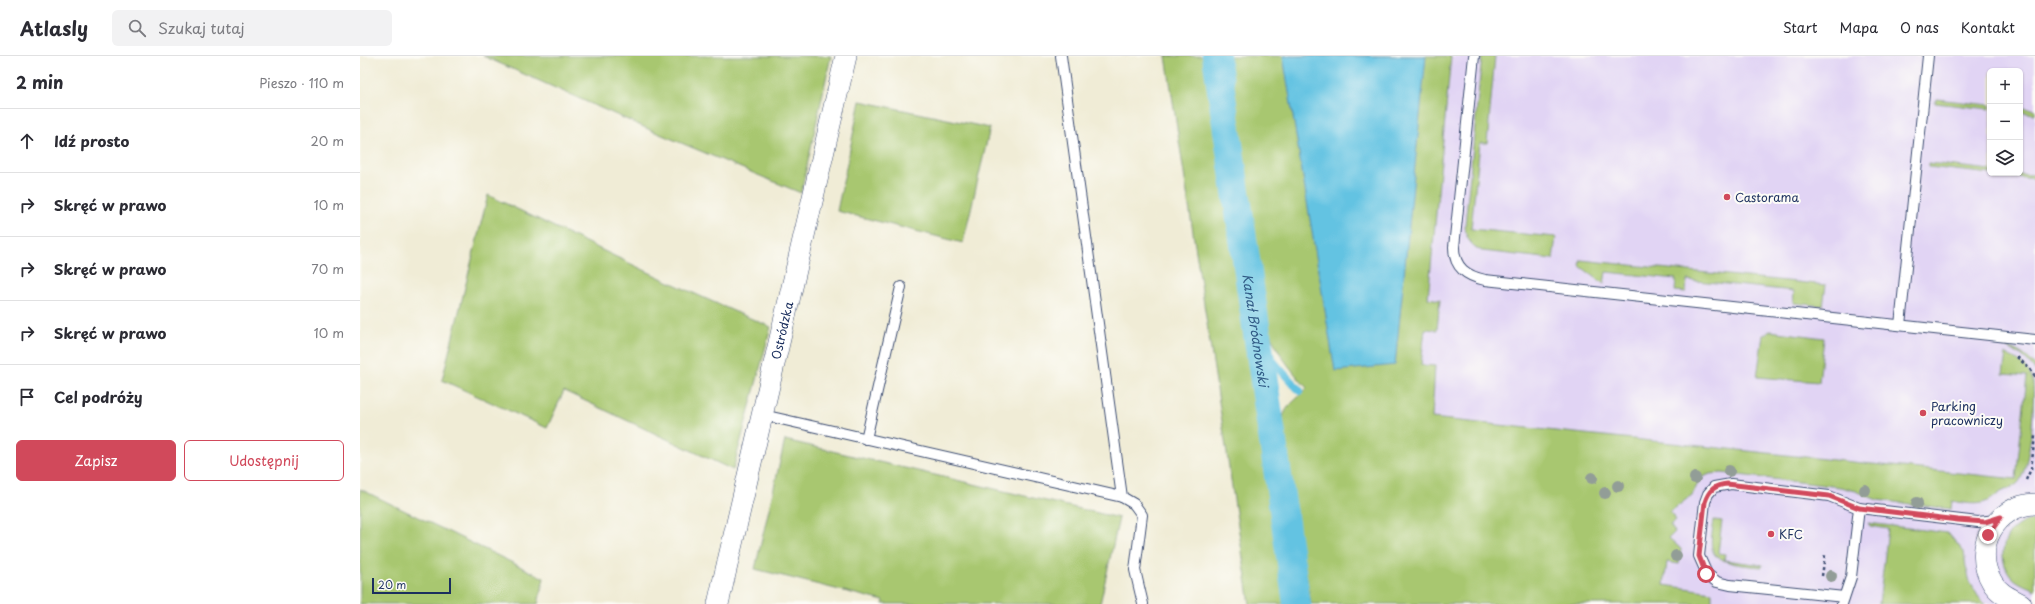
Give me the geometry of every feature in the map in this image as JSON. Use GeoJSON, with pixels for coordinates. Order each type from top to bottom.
{"type":"FeatureCollection","features":[{"type":"Feature","properties":{"kind":"street","name":"Ostródzka"},"geometry":{"type":"LineString","coordinates":[[718,604],[846,56]]}},
{"type":"Feature","properties":{"kind":"street"},"geometry":{"type":"LineString","coordinates":[[2021,604],[2003,594],[1992,582],[1985,566],[1986,542],[1992,528],[2001,517],[2030,502]]}},
{"type":"Feature","properties":{"kind":"lane"},"geometry":{"type":"LineString","coordinates":[[1061,56],[1122,497]]}},
{"type":"Feature","properties":{"kind":"lane"},"geometry":{"type":"LineString","coordinates":[[1474,56],[1454,247],[1458,265],[1469,276],[1485,280],[2035,340]]}},
{"type":"Feature","properties":{"kind":"lane"},"geometry":{"type":"LineString","coordinates":[[1900,325],[1928,56]]}},
{"type":"Feature","properties":{"kind":"lane"},"geometry":{"type":"LineString","coordinates":[[866,439],[901,287]]}},
{"type":"Feature","properties":{"kind":"lane"},"geometry":{"type":"LineString","coordinates":[[763,415],[1122,497],[1134,504],[1142,515],[1135,570],[1143,604]]}},
{"type":"Feature","properties":{"kind":"lane"},"geometry":{"type":"LineString","coordinates":[[1859,508],[1851,577],[1843,601],[1730,585],[1711,578],[1703,569],[1699,556],[1705,502],[1708,494],[1714,487],[1731,484],[1829,496],[1859,508],[1978,522],[1991,521],[2001,517]]}},
{"type":"Feature","properties":{"kind":"shaded area"},"geometry":{"type":"Polygon","coordinates":[[[1255,56],[2035,56],[2035,604],[1342,604],[1255,56]]]}},
{"type":"Feature","properties":{"kind":"green space"},"geometry":{"type":"Polygon","coordinates":[[[483,56],[831,56],[801,193],[655,132],[483,56]]]}},
{"type":"Feature","properties":{"kind":"green space"},"geometry":{"type":"Polygon","coordinates":[[[1166,56],[1207,56],[1284,604],[1250,604],[1166,56]]]}},
{"type":"Feature","properties":{"kind":"green space"},"geometry":{"type":"Polygon","coordinates":[[[1229,56],[1451,56],[1428,298],[1440,300],[1437,330],[1425,329],[1421,365],[1435,366],[1432,418],[2016,479],[2027,376],[2003,374],[2006,354],[2015,359],[2029,372],[2033,381],[2033,419],[2029,451],[2022,477],[2017,484],[1984,503],[1975,504],[1952,501],[1951,509],[1877,500],[1856,491],[1840,487],[1722,473],[1710,474],[1701,478],[1692,495],[1670,512],[1676,520],[1670,525],[1675,532],[1669,538],[1681,549],[1679,564],[1667,562],[1664,585],[1712,592],[1712,604],[1311,604],[1282,428],[1282,421],[1286,410],[1307,388],[1284,359],[1267,326],[1229,56]]]}},
{"type":"Feature","properties":{"kind":"green space"},"geometry":{"type":"Polygon","coordinates":[[[1482,56],[1495,56],[1487,143],[1480,143],[1471,229],[1556,237],[1553,259],[1482,251],[1475,247],[1467,238],[1465,225],[1482,56]]]}},
{"type":"Feature","properties":{"kind":"green space"},"geometry":{"type":"Polygon","coordinates":[[[1936,99],[1987,105],[1987,109],[1935,103],[1936,99]]]}},
{"type":"Feature","properties":{"kind":"green space"},"geometry":{"type":"Polygon","coordinates":[[[860,101],[990,128],[963,243],[837,211],[860,101]]]}},
{"type":"Feature","properties":{"kind":"green space"},"geometry":{"type":"Polygon","coordinates":[[[2023,108],[2035,109],[2035,114],[2023,112],[2023,108]]]}},
{"type":"Feature","properties":{"kind":"green space"},"geometry":{"type":"Polygon","coordinates":[[[1929,163],[1987,170],[1987,174],[1929,167],[1929,163]]]}},
{"type":"Feature","properties":{"kind":"green space"},"geometry":{"type":"Polygon","coordinates":[[[2035,175],[2035,179],[2008,176],[2035,175]]]}},
{"type":"Feature","properties":{"kind":"green space"},"geometry":{"type":"Polygon","coordinates":[[[488,195],[664,280],[771,327],[733,470],[564,391],[547,428],[442,380],[488,195]]]}},
{"type":"Feature","properties":{"kind":"green space"},"geometry":{"type":"Polygon","coordinates":[[[1581,260],[1826,285],[1823,306],[1793,303],[1794,291],[1687,280],[1686,292],[1675,291],[1676,279],[1606,272],[1604,284],[1580,266],[1581,260]]]}},
{"type":"Feature","properties":{"kind":"green space"},"geometry":{"type":"Polygon","coordinates":[[[1770,331],[1824,338],[1819,382],[1757,377],[1763,335],[1770,331]]]}},
{"type":"Feature","properties":{"kind":"green space"},"geometry":{"type":"Polygon","coordinates":[[[1997,345],[2008,347],[2023,354],[2035,366],[2035,371],[2019,354],[1997,345]]]}},
{"type":"Feature","properties":{"kind":"green space"},"geometry":{"type":"Polygon","coordinates":[[[785,440],[1119,518],[1100,604],[883,604],[884,601],[755,569],[785,440]]]}},
{"type":"Feature","properties":{"kind":"green space"},"geometry":{"type":"Polygon","coordinates":[[[360,489],[544,578],[538,604],[360,604],[360,489]]]}},
{"type":"Feature","properties":{"kind":"green space"},"geometry":{"type":"Polygon","coordinates":[[[1714,520],[1722,521],[1718,553],[1725,554],[1724,560],[1763,565],[1762,567],[1733,563],[1726,561],[1719,558],[1714,554],[1711,542],[1714,520]]]}},
{"type":"Feature","properties":{"kind":"green space"},"geometry":{"type":"Polygon","coordinates":[[[2035,520],[2035,590],[2011,576],[2003,558],[2003,549],[2010,532],[2025,522],[2035,520]]]}},
{"type":"Feature","properties":{"kind":"green space"},"geometry":{"type":"Polygon","coordinates":[[[1868,523],[1948,533],[1964,552],[1970,582],[1978,596],[1985,604],[1879,604],[1888,529],[1870,526],[1868,523]]]}},
{"type":"Feature","properties":{"kind":"water"},"geometry":{"type":"Polygon","coordinates":[[[1283,56],[1426,56],[1395,365],[1335,371],[1283,56]]]}},
{"type":"Feature","properties":{"kind":"waterway","name":"Kanał Bródnowski"},"geometry":{"type":"LineString","coordinates":[[1216,56],[1297,604]]}},
{"type":"Feature","properties":{"kind":"waterway"},"geometry":{"type":"LineString","coordinates":[[1256,331],[1269,356],[1300,391]]}},
{"type":"Feature","properties":{"kind":"place","name":"Castorama"},"geometry":{"type":"Point","coordinates":[1727,197]}},
{"type":"Feature","properties":{"kind":"place","name":"Parking pracowniczy"},"geometry":{"type":"Point","coordinates":[1923,413]}},
{"type":"Feature","properties":{"kind":"place","name":"KFC"},"geometry":{"type":"Point","coordinates":[1771,534]}},
{"type":"Feature","properties":{"kind":"route"},"geometry":{"type":"LineString","coordinates":[[1706,574],[1699,556],[1705,502],[1710,491],[1718,485],[1731,484],[1829,496],[1835,497],[1859,508],[1958,520],[1985,522],[1996,520],[2001,517],[1988,535]]}}]}
